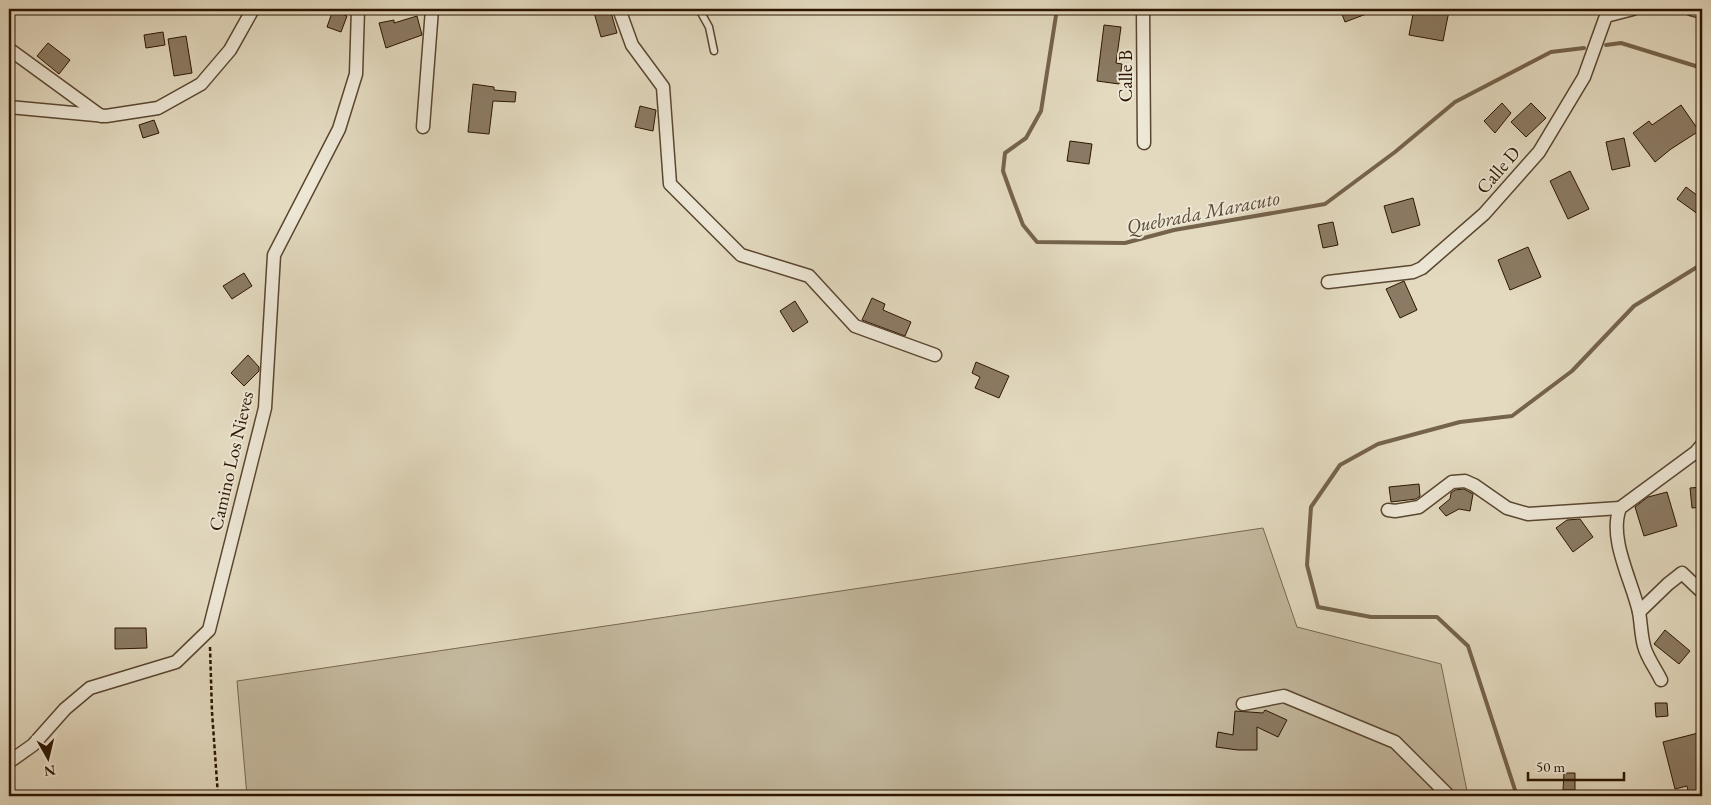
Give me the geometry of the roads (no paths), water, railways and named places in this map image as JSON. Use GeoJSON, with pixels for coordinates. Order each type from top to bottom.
{"type":"FeatureCollection","features":[{"type":"Feature","properties":{"kind":"street"},"geometry":{"type":"LineString","coordinates":[[9,108],[101,116],[158,108],[201,84],[230,50],[253,9]]}},
{"type":"Feature","properties":{"kind":"street","name":"Camino Los Nieves"},"geometry":{"type":"LineString","coordinates":[[9,762],[33,745],[65,709],[90,688],[176,662],[210,630],[265,408],[274,255],[339,129],[356,74],[358,9]]}},
{"type":"Feature","properties":{"kind":"street"},"geometry":{"type":"LineString","coordinates":[[423,127],[432,9]]}},
{"type":"Feature","properties":{"kind":"street"},"geometry":{"type":"LineString","coordinates":[[619,9],[632,45],[663,86],[670,184],[741,255],[810,276],[855,326],[935,356]]}},
{"type":"Feature","properties":{"kind":"street","name":"Calle B"},"geometry":{"type":"LineString","coordinates":[[1143,9],[1144,143]]}},
{"type":"Feature","properties":{"kind":"street","name":"Calle D"},"geometry":{"type":"LineString","coordinates":[[1328,282],[1413,272],[1422,268],[1484,214],[1539,152],[1584,78],[1606,16],[1633,9]]}},
{"type":"Feature","properties":{"kind":"street"},"geometry":{"type":"LineString","coordinates":[[1691,9],[1702,12]]}},
{"type":"Feature","properties":{"kind":"street"},"geometry":{"type":"LineString","coordinates":[[9,49],[101,116]]}},
{"type":"Feature","properties":{"kind":"street"},"geometry":{"type":"LineString","coordinates":[[1388,510],[1395,511],[1418,507],[1452,482],[1464,481],[1474,485],[1507,508],[1528,514],[1620,508],[1696,452],[1702,445]]}},
{"type":"Feature","properties":{"kind":"street"},"geometry":{"type":"LineString","coordinates":[[1620,508],[1616,526],[1618,542],[1639,612],[1645,648],[1661,680]]}},
{"type":"Feature","properties":{"kind":"street"},"geometry":{"type":"LineString","coordinates":[[1639,612],[1682,573],[1702,592]]}},
{"type":"Feature","properties":{"kind":"street"},"geometry":{"type":"LineString","coordinates":[[1244,704],[1284,696],[1395,742],[1449,796]]}},
{"type":"Feature","properties":{"kind":"lane"},"geometry":{"type":"LineString","coordinates":[[699,9],[709,27],[714,50]]}},
{"type":"Feature","properties":{"kind":"waterway","name":"Quebrada Maracuto"},"geometry":{"type":"LineString","coordinates":[[1057,9],[1041,111],[1026,138],[1005,153],[1003,171],[1023,225],[1037,242],[1125,243],[1174,230],[1325,204],[1395,152],[1455,102],[1551,52],[1584,48]]}},
{"type":"Feature","properties":{"kind":"waterway","name":"Quebrada Maracuto"},"geometry":{"type":"LineString","coordinates":[[1606,45],[1621,43],[1702,68]]}},
{"type":"Feature","properties":{"kind":"waterway","name":"Quebrada Maracuto"},"geometry":{"type":"LineString","coordinates":[[1517,796],[1468,646],[1437,617],[1371,617],[1318,607],[1307,565],[1311,507],[1340,465],[1378,444],[1460,422],[1512,416],[1572,371],[1634,306],[1702,264]]}}]}
